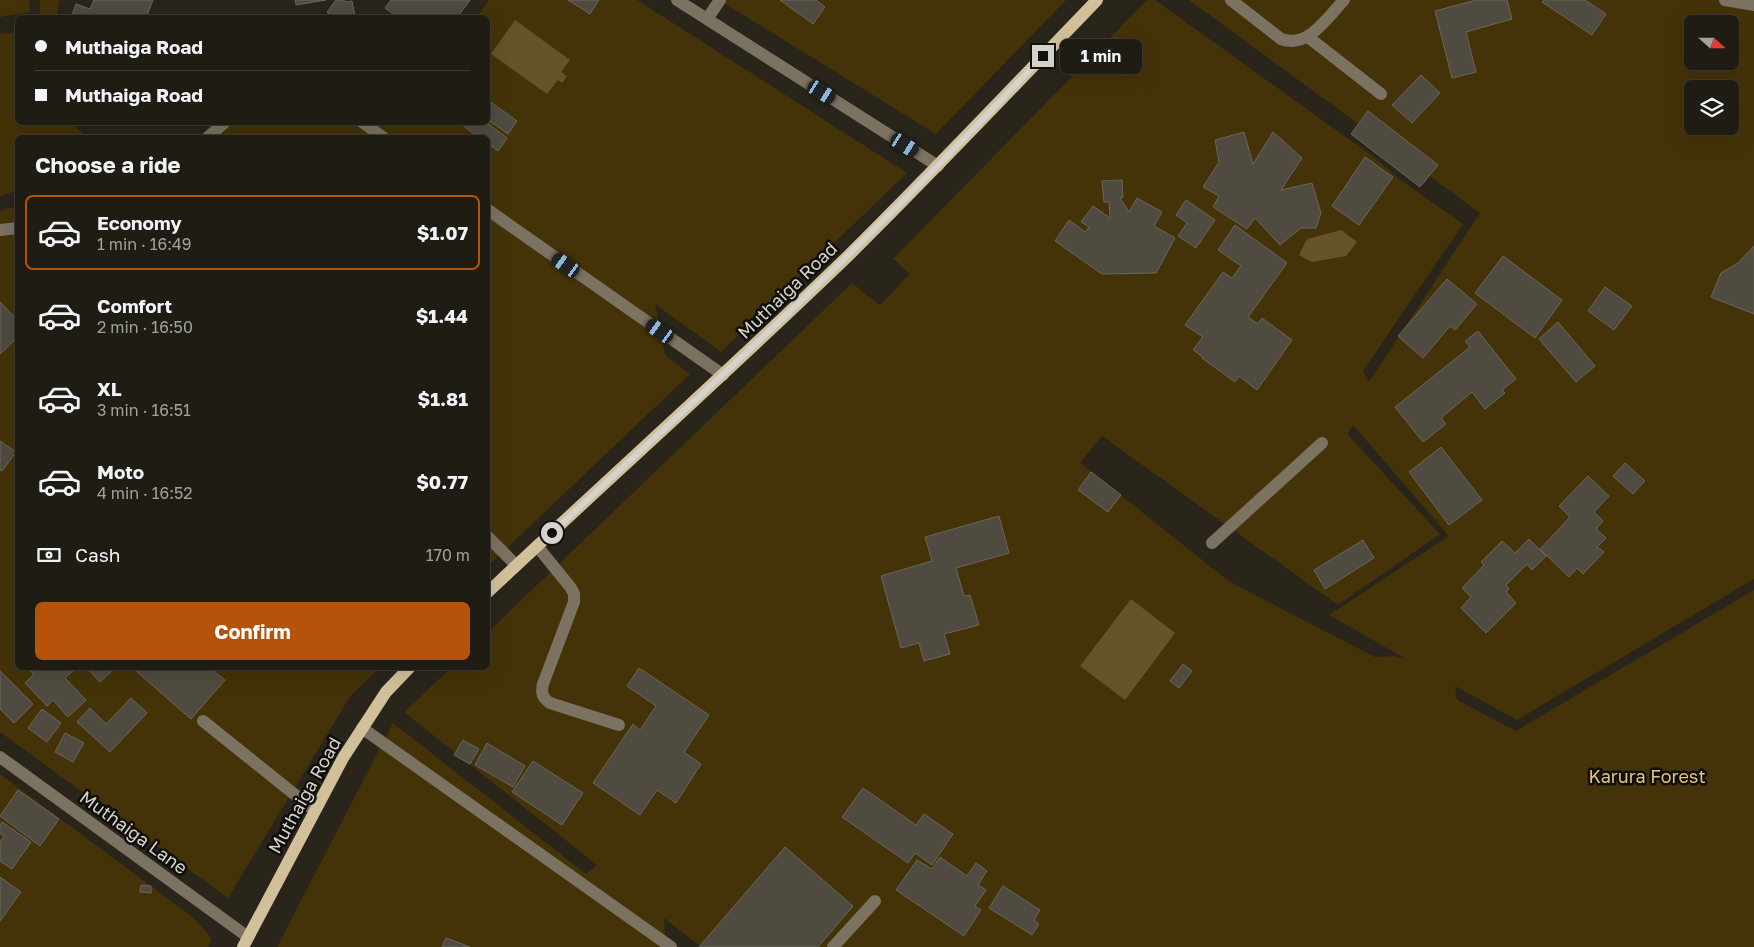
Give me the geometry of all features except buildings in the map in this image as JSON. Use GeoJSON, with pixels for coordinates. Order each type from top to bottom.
{"type":"FeatureCollection","features":[{"type":"Feature","properties":{"kind":"main road","name":"Muthaiga Road"},"geometry":{"type":"LineString","coordinates":[[490,590],[723,375],[847,257],[938,166],[1097,0]]}},
{"type":"Feature","properties":{"kind":"main road","name":"Muthaiga Road"},"geometry":{"type":"LineString","coordinates":[[246,942],[343,758],[386,692],[407,670]]}},
{"type":"Feature","properties":{"kind":"street"},"geometry":{"type":"LineString","coordinates":[[677,0],[938,166]]}},
{"type":"Feature","properties":{"kind":"street"},"geometry":{"type":"LineString","coordinates":[[707,19],[720,0]]}},
{"type":"Feature","properties":{"kind":"street"},"geometry":{"type":"LineString","coordinates":[[1230,0],[1281,39],[1290,42],[1308,37],[1344,0]]}},
{"type":"Feature","properties":{"kind":"street"},"geometry":{"type":"LineString","coordinates":[[1725,0],[1754,5]]}},
{"type":"Feature","properties":{"kind":"street"},"geometry":{"type":"LineString","coordinates":[[1308,37],[1381,94]]}},
{"type":"Feature","properties":{"kind":"street"},"geometry":{"type":"LineString","coordinates":[[211,135],[222,125]]}},
{"type":"Feature","properties":{"kind":"street"},"geometry":{"type":"LineString","coordinates":[[366,125],[380,135]]}},
{"type":"Feature","properties":{"kind":"street"},"geometry":{"type":"LineString","coordinates":[[490,211],[723,375]]}},
{"type":"Feature","properties":{"kind":"street"},"geometry":{"type":"LineString","coordinates":[[0,230],[15,228]]}},
{"type":"Feature","properties":{"kind":"street"},"geometry":{"type":"LineString","coordinates":[[1212,543],[1322,443]]}},
{"type":"Feature","properties":{"kind":"street"},"geometry":{"type":"LineString","coordinates":[[490,539],[516,565]]}},
{"type":"Feature","properties":{"kind":"street"},"geometry":{"type":"LineString","coordinates":[[537,546],[574,594],[574,602],[541,692],[550,703],[619,725]]}},
{"type":"Feature","properties":{"kind":"street"},"geometry":{"type":"LineString","coordinates":[[203,721],[314,810]]}},
{"type":"Feature","properties":{"kind":"street"},"geometry":{"type":"LineString","coordinates":[[362,728],[671,947]]}},
{"type":"Feature","properties":{"kind":"street","name":"Muthaiga Lane"},"geometry":{"type":"LineString","coordinates":[[0,757],[246,942]]}},
{"type":"Feature","properties":{"kind":"street"},"geometry":{"type":"LineString","coordinates":[[833,947],[875,901]]}},
{"type":"Feature","properties":{"kind":"green space"},"geometry":{"type":"Polygon","coordinates":[[[0,0],[29,0],[30,12],[0,17],[0,0]]]}},
{"type":"Feature","properties":{"kind":"green space"},"geometry":{"type":"Polygon","coordinates":[[[40,0],[59,0],[57,15],[40,15],[40,0]]]}},
{"type":"Feature","properties":{"kind":"green space"},"geometry":{"type":"Polygon","coordinates":[[[489,0],[637,0],[907,173],[721,352],[655,304],[665,355],[690,374],[490,564],[490,135],[215,135],[223,125],[490,125],[490,15],[478,15],[489,0]]]}},
{"type":"Feature","properties":{"kind":"green space"},"geometry":{"type":"Polygon","coordinates":[[[719,0],[1066,0],[936,134],[719,0]]]}},
{"type":"Feature","properties":{"kind":"green space","name":"Karura Forest"},"geometry":{"type":"Polygon","coordinates":[[[1147,0],[1155,0],[1375,158],[1402,181],[1463,224],[1363,371],[1369,382],[1480,213],[1189,0],[1754,0],[1754,579],[1517,720],[1455,686],[1457,700],[1516,731],[1754,590],[1754,947],[701,947],[664,918],[665,937],[678,947],[277,947],[393,723],[586,874],[597,865],[404,712],[449,670],[490,670],[490,630],[852,283],[880,305],[910,274],[893,259],[1147,0]],[[1353,425],[1347,434],[1440,534],[1338,605],[1102,436],[1080,463],[1230,582],[1375,657],[1394,656],[1408,660],[1329,615],[1449,536],[1353,425]]]}},
{"type":"Feature","properties":{"kind":"green space"},"geometry":{"type":"Polygon","coordinates":[[[15,32],[15,125],[73,125],[85,135],[15,135],[15,192],[0,196],[0,34],[15,32]]]}},
{"type":"Feature","properties":{"kind":"green space"},"geometry":{"type":"Polygon","coordinates":[[[15,207],[15,670],[378,670],[351,695],[228,898],[0,732],[0,211],[15,207]]]}},
{"type":"Feature","properties":{"kind":"green space"},"geometry":{"type":"Polygon","coordinates":[[[0,774],[194,918],[212,939],[208,947],[0,947],[0,774]]]}},
{"type":"Feature","properties":{"kind":"shaded area"},"geometry":{"type":"Polygon","coordinates":[[[515,20],[570,60],[561,72],[567,76],[562,83],[558,80],[547,94],[491,54],[515,20]]]}},
{"type":"Feature","properties":{"kind":"shaded area"},"geometry":{"type":"Polygon","coordinates":[[[1341,230],[1357,242],[1346,256],[1312,262],[1299,255],[1307,239],[1341,230]]]}},
{"type":"Feature","properties":{"kind":"shaded area"},"geometry":{"type":"Polygon","coordinates":[[[1131,599],[1175,633],[1125,700],[1080,666],[1131,599]]]}},
{"type":"Feature","properties":{"kind":"route"},"geometry":{"type":"LineString","coordinates":[[552,533],[847,257],[938,166],[1043,56]]}}]}
